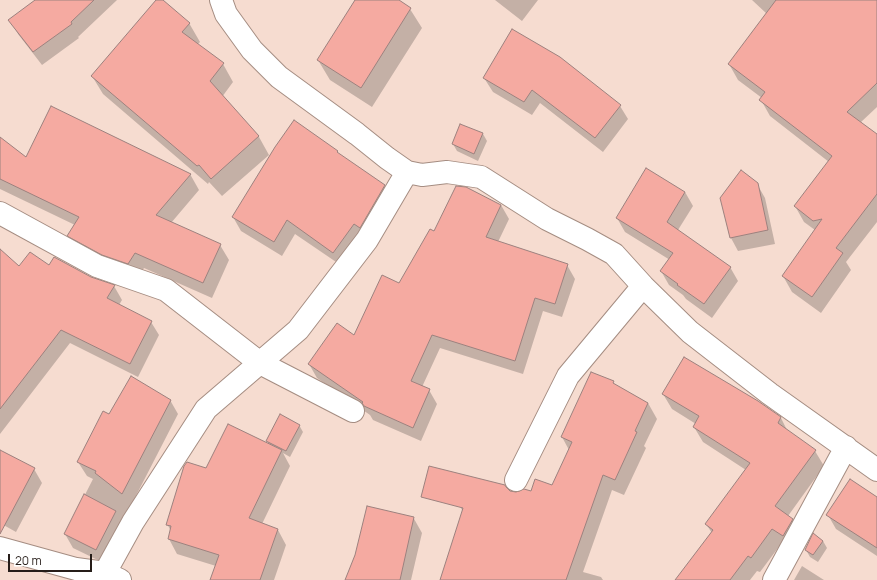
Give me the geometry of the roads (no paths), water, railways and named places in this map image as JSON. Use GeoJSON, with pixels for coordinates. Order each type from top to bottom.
{"type":"FeatureCollection","features":[{"type":"Feature","properties":{"kind":"street"},"geometry":{"type":"LineString","coordinates":[[221,0],[226,14],[252,50],[279,77],[387,158],[407,172],[422,175],[447,172],[481,177],[547,219],[614,254],[642,286],[690,332],[770,394],[877,470]]}},
{"type":"Feature","properties":{"kind":"street"},"geometry":{"type":"LineString","coordinates":[[0,548],[109,578],[133,522],[206,409],[298,330],[367,240],[407,172]]}},
{"type":"Feature","properties":{"kind":"street"},"geometry":{"type":"LineString","coordinates":[[0,213],[97,266],[166,290],[260,363],[353,411]]}},
{"type":"Feature","properties":{"kind":"street"},"geometry":{"type":"LineString","coordinates":[[516,480],[568,376],[642,286]]}},
{"type":"Feature","properties":{"kind":"street"},"geometry":{"type":"LineString","coordinates":[[774,580],[846,447]]}}]}
